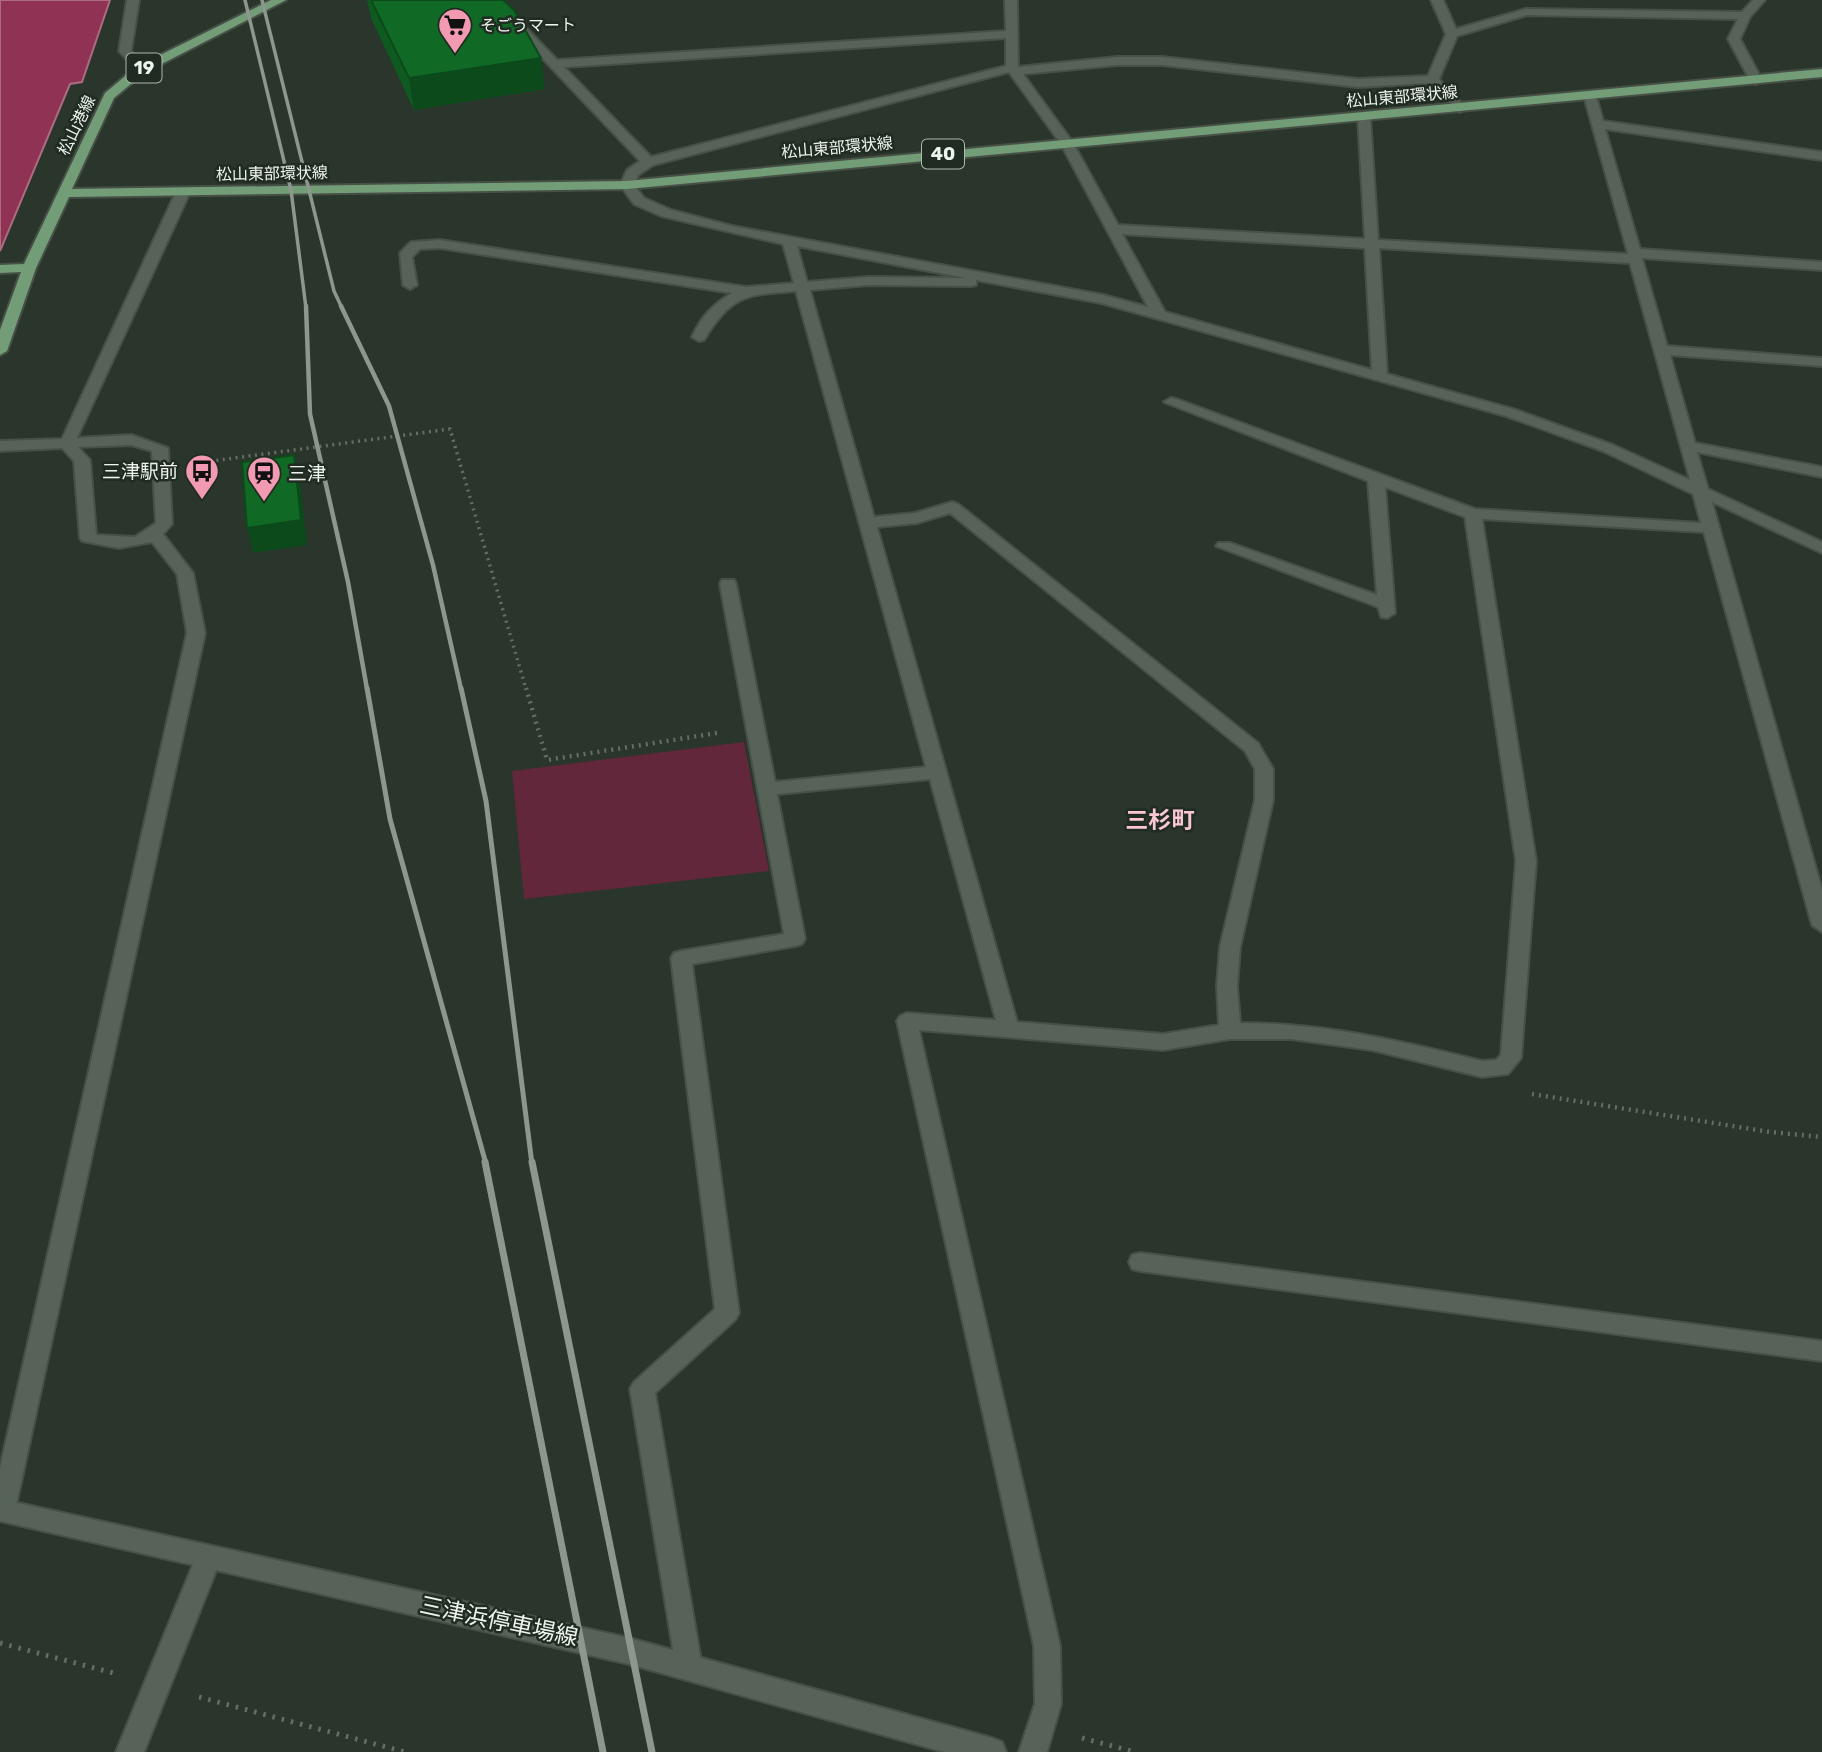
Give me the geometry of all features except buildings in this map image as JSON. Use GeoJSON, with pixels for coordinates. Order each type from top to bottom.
{"type":"FeatureCollection","features":[{"type":"Feature","properties":{"kind":"main road","name":"松山港線"},"geometry":{"type":"LineString","coordinates":[[0,351],[29,268],[109,96],[140,70],[280,0]]}},
{"type":"Feature","properties":{"kind":"main road","name":"松山東部環状線"},"geometry":{"type":"LineString","coordinates":[[62,193],[627,185],[1822,73]]}},
{"type":"Feature","properties":{"kind":"main road"},"geometry":{"type":"LineString","coordinates":[[0,269],[29,268]]}},
{"type":"Feature","properties":{"kind":"street"},"geometry":{"type":"LineString","coordinates":[[132,0],[125,51],[140,70]]}},
{"type":"Feature","properties":{"kind":"street"},"geometry":{"type":"LineString","coordinates":[[494,0],[648,162]]}},
{"type":"Feature","properties":{"kind":"street"},"geometry":{"type":"LineString","coordinates":[[1011,0],[1015,69],[1067,143],[1159,314]]}},
{"type":"Feature","properties":{"kind":"street"},"geometry":{"type":"LineString","coordinates":[[1433,79],[1452,34],[1437,0]]}},
{"type":"Feature","properties":{"kind":"street"},"geometry":{"type":"LineString","coordinates":[[1589,0],[1591,13]]}},
{"type":"Feature","properties":{"kind":"street"},"geometry":{"type":"LineString","coordinates":[[1756,79],[1734,39],[1745,16],[1759,0]]}},
{"type":"Feature","properties":{"kind":"street"},"geometry":{"type":"LineString","coordinates":[[1452,34],[1526,12],[1745,16]]}},
{"type":"Feature","properties":{"kind":"street"},"geometry":{"type":"LineString","coordinates":[[554,64],[1013,34]]}},
{"type":"Feature","properties":{"kind":"street"},"geometry":{"type":"LineString","coordinates":[[1433,79],[1358,83],[1162,61],[1104,62],[1015,69],[648,162],[632,173],[627,185],[639,201],[666,213],[789,241],[963,270],[1010,283],[1103,299],[1511,413],[1608,449],[1822,548]]}},
{"type":"Feature","properties":{"kind":"street"},"geometry":{"type":"LineString","coordinates":[[1433,79],[1460,108]]}},
{"type":"Feature","properties":{"kind":"street"},"geometry":{"type":"LineString","coordinates":[[1590,96],[1822,925]]}},
{"type":"Feature","properties":{"kind":"street"},"geometry":{"type":"LineString","coordinates":[[1364,117],[1380,376]]}},
{"type":"Feature","properties":{"kind":"street"},"geometry":{"type":"LineString","coordinates":[[1598,124],[1822,156]]}},
{"type":"Feature","properties":{"kind":"street"},"geometry":{"type":"LineString","coordinates":[[67,444],[183,192]]}},
{"type":"Feature","properties":{"kind":"street"},"geometry":{"type":"LineString","coordinates":[[1113,229],[1822,265]]}},
{"type":"Feature","properties":{"kind":"street"},"geometry":{"type":"LineString","coordinates":[[789,241],[1009,1030]]}},
{"type":"Feature","properties":{"kind":"street"},"geometry":{"type":"LineString","coordinates":[[410,285],[405,256],[416,245],[440,244],[746,291],[880,281],[1010,283]]}},
{"type":"Feature","properties":{"kind":"street"},"geometry":{"type":"LineString","coordinates":[[699,337],[706,321],[717,307],[746,291]]}},
{"type":"Feature","properties":{"kind":"street"},"geometry":{"type":"LineString","coordinates":[[1661,350],[1822,362]]}},
{"type":"Feature","properties":{"kind":"street"},"geometry":{"type":"LineString","coordinates":[[1171,402],[1474,514],[1710,528]]}},
{"type":"Feature","properties":{"kind":"street"},"geometry":{"type":"LineString","coordinates":[[0,446],[67,444],[148,442],[160,448],[164,524],[155,535],[138,543],[110,544],[88,538],[82,460],[67,444]]}},
{"type":"Feature","properties":{"kind":"street"},"geometry":{"type":"LineString","coordinates":[[1688,446],[1822,472]]}},
{"type":"Feature","properties":{"kind":"street"},"geometry":{"type":"LineString","coordinates":[[1224,546],[1387,609],[1376,478]]}},
{"type":"Feature","properties":{"kind":"street"},"geometry":{"type":"LineString","coordinates":[[867,523],[917,518],[952,507],[1252,747],[1264,769],[1264,800],[1230,947],[1227,986],[1230,1031]]}},
{"type":"Feature","properties":{"kind":"street"},"geometry":{"type":"LineString","coordinates":[[1034,1752],[1048,1704],[1047,1646],[908,1021],[1163,1042],[1230,1031],[1292,1031],[1372,1042],[1482,1069],[1501,1068],[1511,1058],[1526,861],[1474,514]]}},
{"type":"Feature","properties":{"kind":"street"},"geometry":{"type":"LineString","coordinates":[[1,1510],[196,633],[185,573],[155,535]]}},
{"type":"Feature","properties":{"kind":"street"},"geometry":{"type":"LineString","coordinates":[[689,1667],[642,1389],[727,1313],[681,958],[795,939],[728,584]]}},
{"type":"Feature","properties":{"kind":"street"},"geometry":{"type":"LineString","coordinates":[[766,789],[937,772]]}},
{"type":"Feature","properties":{"kind":"street"},"geometry":{"type":"LineString","coordinates":[[1801,850],[1822,853]]}},
{"type":"Feature","properties":{"kind":"street"},"geometry":{"type":"LineString","coordinates":[[1140,1262],[1822,1351]]}},
{"type":"Feature","properties":{"kind":"street","name":"三津浜停車場線"},"geometry":{"type":"LineString","coordinates":[[1,1510],[580,1639],[992,1752]]}},
{"type":"Feature","properties":{"kind":"street"},"geometry":{"type":"LineString","coordinates":[[130,1752],[208,1558]]}},
{"type":"Feature","properties":{"kind":"path"},"geometry":{"type":"LineString","coordinates":[[161,468],[450,429],[547,760],[755,726]]}},
{"type":"Feature","properties":{"kind":"path"},"geometry":{"type":"LineString","coordinates":[[358,443],[359,452]]}},
{"type":"Feature","properties":{"kind":"path"},"geometry":{"type":"LineString","coordinates":[[1501,1068],[1520,1092],[1770,1132],[1822,1137]]}},
{"type":"Feature","properties":{"kind":"path"},"geometry":{"type":"LineString","coordinates":[[0,1643],[405,1752]]}},
{"type":"Feature","properties":{"kind":"shaded area"},"geometry":{"type":"Polygon","coordinates":[[[0,0],[110,0],[82,82],[70,84],[0,251],[0,0]]]}},
{"type":"Feature","properties":{"kind":"shaded area"},"geometry":{"type":"Polygon","coordinates":[[[744,742],[769,871],[524,899],[512,771],[744,742]]]}},
{"type":"Feature","properties":{"kind":"railway"},"geometry":{"type":"LineString","coordinates":[[245,0],[291,190],[306,308]]}},
{"type":"Feature","properties":{"kind":"railway"},"geometry":{"type":"LineString","coordinates":[[262,0],[334,291],[342,308]]}},
{"type":"Feature","properties":{"kind":"railway"},"geometry":{"type":"LineString","coordinates":[[306,306],[310,414],[348,582],[367,689]]}},
{"type":"Feature","properties":{"kind":"railway"},"geometry":{"type":"LineString","coordinates":[[341,306],[389,406],[433,565],[461,689]]}},
{"type":"Feature","properties":{"kind":"railway"},"geometry":{"type":"LineString","coordinates":[[367,688],[390,819],[486,1164]]}},
{"type":"Feature","properties":{"kind":"railway"},"geometry":{"type":"LineString","coordinates":[[461,688],[486,801],[532,1164]]}},
{"type":"Feature","properties":{"kind":"railway"},"geometry":{"type":"LineString","coordinates":[[485,1162],[603,1752]]}},
{"type":"Feature","properties":{"kind":"railway"},"geometry":{"type":"LineString","coordinates":[[532,1162],[652,1752]]}},
{"type":"Feature","properties":{"kind":"place","name":"そごうマート"},"geometry":{"type":"Point","coordinates":[455,55]}},
{"type":"Feature","properties":{"kind":"place","name":"三津駅前"},"geometry":{"type":"Point","coordinates":[202,501]}},
{"type":"Feature","properties":{"kind":"place","name":"三津"},"geometry":{"type":"Point","coordinates":[264,503]}},
{"type":"Feature","properties":{"kind":"district","name":"三杉町"},"geometry":{"type":"Point","coordinates":[1160,820]}}]}
